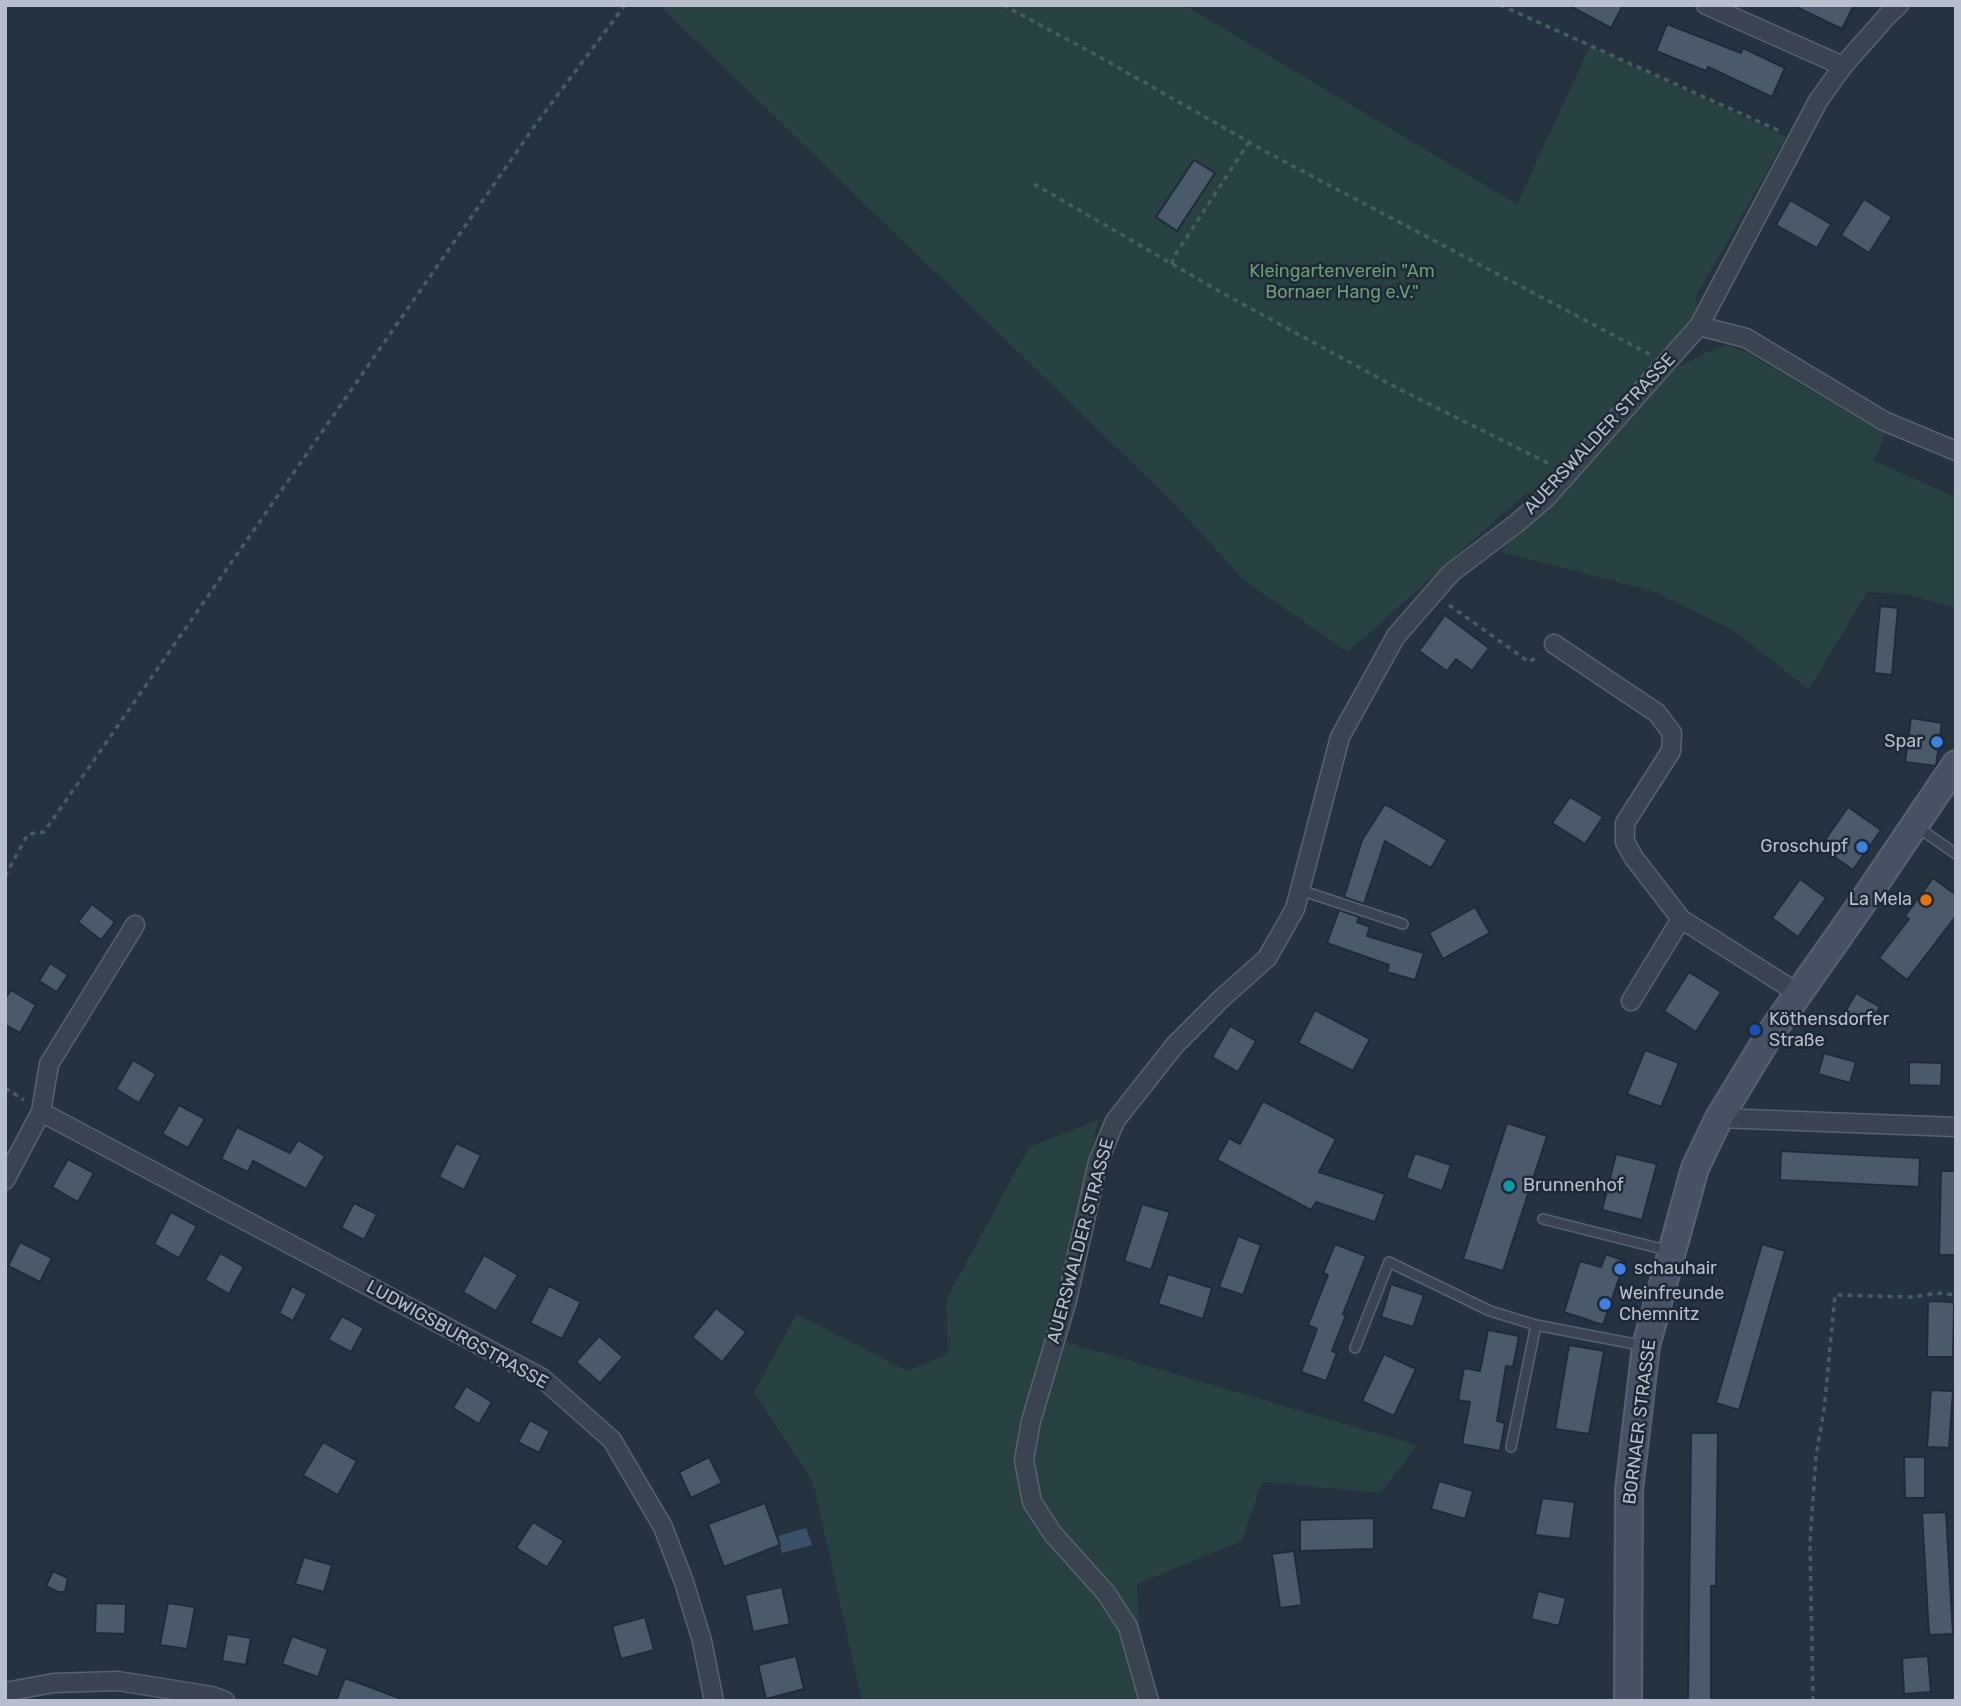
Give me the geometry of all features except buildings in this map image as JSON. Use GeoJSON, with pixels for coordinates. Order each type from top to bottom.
{"type":"FeatureCollection","features":[{"type":"Feature","properties":{"kind":"main road","name":"BORNAER STRASSE"},"geometry":{"type":"LineString","coordinates":[[1628,1701],[1629,1490],[1646,1346],[1695,1168],[1719,1118],[1770,1034],[1956,764]]}},
{"type":"Feature","properties":{"kind":"street"},"geometry":{"type":"LineString","coordinates":[[1706,5],[1843,66]]}},
{"type":"Feature","properties":{"kind":"street","name":"AUERSWALDER STRASSE"},"geometry":{"type":"LineString","coordinates":[[1149,1701],[1128,1627],[1106,1593],[1053,1534],[1032,1502],[1024,1460],[1031,1421],[1067,1300],[1098,1162],[1115,1121],[1175,1045],[1267,958],[1295,909],[1340,737],[1396,636],[1451,573],[1547,497],[1699,326],[1797,138],[1843,66],[1899,5]]}},
{"type":"Feature","properties":{"kind":"street"},"geometry":{"type":"LineString","coordinates":[[1699,326],[1746,338],[1884,421],[1956,451]]}},
{"type":"Feature","properties":{"kind":"street"},"geometry":{"type":"LineString","coordinates":[[1554,644],[1657,713],[1672,733],[1671,751],[1625,823],[1626,842],[1634,858],[1681,919],[1798,993]]}},
{"type":"Feature","properties":{"kind":"street"},"geometry":{"type":"LineString","coordinates":[[1631,1001],[1681,919]]}},
{"type":"Feature","properties":{"kind":"street"},"geometry":{"type":"LineString","coordinates":[[5,1180],[41,1111],[49,1064],[135,925]]}},
{"type":"Feature","properties":{"kind":"street","name":"LUDWIGSBURGSTRASSE"},"geometry":{"type":"LineString","coordinates":[[41,1111],[542,1378],[612,1440],[663,1527],[702,1641],[714,1701]]}},
{"type":"Feature","properties":{"kind":"street"},"geometry":{"type":"LineString","coordinates":[[1719,1118],[1956,1127]]}},
{"type":"Feature","properties":{"kind":"street"},"geometry":{"type":"LineString","coordinates":[[5,1692],[54,1683],[118,1681],[212,1696],[225,1701]]}},
{"type":"Feature","properties":{"kind":"lane"},"geometry":{"type":"LineString","coordinates":[[1915,825],[1956,854]]}},
{"type":"Feature","properties":{"kind":"lane"},"geometry":{"type":"LineString","coordinates":[[1300,890],[1403,924]]}},
{"type":"Feature","properties":{"kind":"lane"},"geometry":{"type":"LineString","coordinates":[[1543,1219],[1672,1251]]}},
{"type":"Feature","properties":{"kind":"lane"},"geometry":{"type":"LineString","coordinates":[[1355,1348],[1389,1262],[1490,1311],[1536,1325],[1646,1346]]}},
{"type":"Feature","properties":{"kind":"lane"},"geometry":{"type":"LineString","coordinates":[[1511,1447],[1536,1325]]}},
{"type":"Feature","properties":{"kind":"path"},"geometry":{"type":"LineString","coordinates":[[5,876],[28,834],[44,832],[536,124],[625,5]]}},
{"type":"Feature","properties":{"kind":"path"},"geometry":{"type":"LineString","coordinates":[[1003,5],[1249,142],[1666,362]]}},
{"type":"Feature","properties":{"kind":"path"},"geometry":{"type":"LineString","coordinates":[[1500,5],[1797,138]]}},
{"type":"Feature","properties":{"kind":"path"},"geometry":{"type":"LineString","coordinates":[[1172,264],[1173,258],[1249,142]]}},
{"type":"Feature","properties":{"kind":"path"},"geometry":{"type":"LineString","coordinates":[[1034,184],[1172,264],[1399,389],[1568,473]]}},
{"type":"Feature","properties":{"kind":"path"},"geometry":{"type":"LineString","coordinates":[[1433,593],[1529,662],[1554,644]]}},
{"type":"Feature","properties":{"kind":"path"},"geometry":{"type":"LineString","coordinates":[[1814,1701],[1810,1542],[1816,1456],[1824,1410],[1835,1295],[1956,1295]]}},
{"type":"Feature","properties":{"kind":"green space","name":"Kleingartenverein \"Am Bornaer Hang e.V.\""},"geometry":{"type":"Polygon","coordinates":[[[659,5],[1185,5],[1517,204],[1590,46],[1786,137],[1696,297],[1699,326],[1653,385],[1675,369],[1726,345],[1744,351],[1885,434],[1874,461],[1956,497],[1956,608],[1904,594],[1867,592],[1809,689],[1729,628],[1652,591],[1501,552],[1546,498],[1526,493],[1348,652],[1243,580],[1175,504],[659,5]]]}},
{"type":"Feature","properties":{"kind":"green space"},"geometry":{"type":"Polygon","coordinates":[[[1098,1120],[1049,1337],[1417,1445],[1381,1493],[1262,1482],[1242,1541],[1137,1584],[1144,1701],[862,1701],[813,1482],[754,1392],[797,1314],[907,1371],[948,1354],[946,1300],[1029,1147],[1098,1120]]]}},
{"type":"Feature","properties":{"kind":"water"},"geometry":{"type":"Polygon","coordinates":[[[806,1528],[812,1545],[782,1553],[778,1536],[806,1528]]]}},
{"type":"Feature","properties":{"kind":"place","name":"Spar"},"geometry":{"type":"Point","coordinates":[1937,742]}},
{"type":"Feature","properties":{"kind":"place","name":"Groschupf"},"geometry":{"type":"Point","coordinates":[1862,847]}},
{"type":"Feature","properties":{"kind":"place","name":"La Mela"},"geometry":{"type":"Point","coordinates":[1926,900]}},
{"type":"Feature","properties":{"kind":"place","name":"Köthensdorfer Straße"},"geometry":{"type":"Point","coordinates":[1755,1030]}},
{"type":"Feature","properties":{"kind":"place","name":"Brunnenhof"},"geometry":{"type":"Point","coordinates":[1509,1186]}},
{"type":"Feature","properties":{"kind":"place","name":"schauhair"},"geometry":{"type":"Point","coordinates":[1620,1269]}},
{"type":"Feature","properties":{"kind":"place","name":"Weinfreunde Chemnitz"},"geometry":{"type":"Point","coordinates":[1605,1304]}}]}
